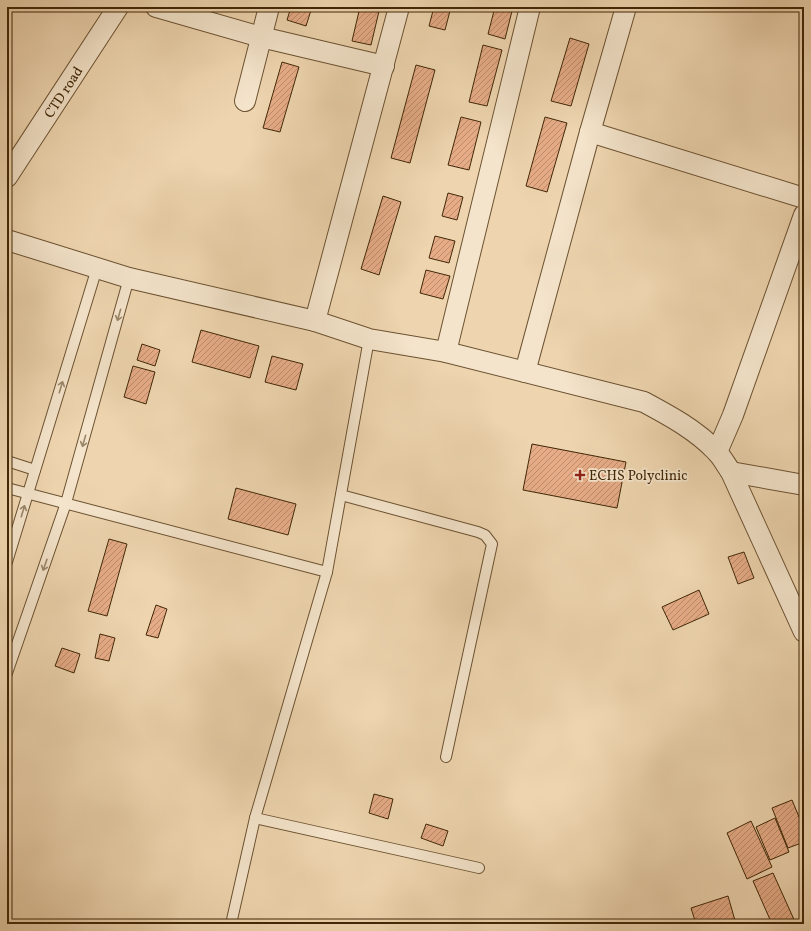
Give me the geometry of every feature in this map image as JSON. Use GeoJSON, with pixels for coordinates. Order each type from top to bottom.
{"type":"FeatureCollection","features":[{"type":"Feature","properties":{"kind":"street","name":"CTD road"},"geometry":{"type":"LineString","coordinates":[[7,177],[118,7]]}},
{"type":"Feature","properties":{"kind":"street"},"geometry":{"type":"LineString","coordinates":[[156,7],[261,37],[384,66]]}},
{"type":"Feature","properties":{"kind":"street"},"geometry":{"type":"LineString","coordinates":[[244,101],[268,7]]}},
{"type":"Feature","properties":{"kind":"street"},"geometry":{"type":"LineString","coordinates":[[315,321],[399,7]]}},
{"type":"Feature","properties":{"kind":"street"},"geometry":{"type":"LineString","coordinates":[[446,352],[530,7]]}},
{"type":"Feature","properties":{"kind":"street"},"geometry":{"type":"LineString","coordinates":[[525,372],[590,132],[626,7]]}},
{"type":"Feature","properties":{"kind":"street"},"geometry":{"type":"LineString","coordinates":[[590,132],[804,198]]}},
{"type":"Feature","properties":{"kind":"street"},"geometry":{"type":"LineString","coordinates":[[717,452],[733,415],[804,215]]}},
{"type":"Feature","properties":{"kind":"street"},"geometry":{"type":"LineString","coordinates":[[7,240],[129,278],[315,321],[369,339],[446,352],[644,402],[673,418],[699,435],[717,452],[731,472],[804,632]]}},
{"type":"Feature","properties":{"kind":"street"},"geometry":{"type":"LineString","coordinates":[[731,472],[804,485]]}},
{"type":"Feature","properties":{"kind":"lane"},"geometry":{"type":"LineString","coordinates":[[7,562],[97,268]]}},
{"type":"Feature","properties":{"kind":"lane"},"geometry":{"type":"LineString","coordinates":[[7,673],[66,503],[129,278]]}},
{"type":"Feature","properties":{"kind":"lane"},"geometry":{"type":"LineString","coordinates":[[231,924],[255,818],[327,572],[369,339]]}},
{"type":"Feature","properties":{"kind":"lane"},"geometry":{"type":"LineString","coordinates":[[7,461],[35,470]]}},
{"type":"Feature","properties":{"kind":"lane"},"geometry":{"type":"LineString","coordinates":[[7,488],[327,572]]}},
{"type":"Feature","properties":{"kind":"lane"},"geometry":{"type":"LineString","coordinates":[[341,495],[478,532],[485,535],[492,544],[446,757]]}},
{"type":"Feature","properties":{"kind":"lane"},"geometry":{"type":"LineString","coordinates":[[255,818],[479,868]]}},
{"type":"Feature","properties":{"kind":"building"},"geometry":{"type":"Polygon","coordinates":[[[291,7],[312,7],[306,26],[287,20],[291,7]]]}},
{"type":"Feature","properties":{"kind":"building"},"geometry":{"type":"Polygon","coordinates":[[[360,7],[380,7],[371,45],[352,41],[360,7]]]}},
{"type":"Feature","properties":{"kind":"building"},"geometry":{"type":"Polygon","coordinates":[[[434,7],[451,7],[445,30],[429,26],[434,7]]]}},
{"type":"Feature","properties":{"kind":"building"},"geometry":{"type":"Polygon","coordinates":[[[495,7],[513,7],[505,39],[488,34],[495,7]]]}},
{"type":"Feature","properties":{"kind":"building"},"geometry":{"type":"Polygon","coordinates":[[[570,38],[589,44],[571,106],[551,101],[570,38]]]}},
{"type":"Feature","properties":{"kind":"building"},"geometry":{"type":"Polygon","coordinates":[[[483,45],[502,50],[487,106],[469,102],[483,45]]]}},
{"type":"Feature","properties":{"kind":"building"},"geometry":{"type":"Polygon","coordinates":[[[282,62],[299,67],[280,132],[263,128],[282,62]]]}},
{"type":"Feature","properties":{"kind":"building"},"geometry":{"type":"Polygon","coordinates":[[[416,65],[435,70],[410,163],[391,158],[416,65]]]}},
{"type":"Feature","properties":{"kind":"building"},"geometry":{"type":"Polygon","coordinates":[[[461,117],[481,122],[469,170],[448,165],[461,117]]]}},
{"type":"Feature","properties":{"kind":"building"},"geometry":{"type":"Polygon","coordinates":[[[545,117],[567,123],[547,192],[526,186],[545,117]]]}},
{"type":"Feature","properties":{"kind":"building"},"geometry":{"type":"Polygon","coordinates":[[[448,193],[463,197],[457,220],[442,216],[448,193]]]}},
{"type":"Feature","properties":{"kind":"building"},"geometry":{"type":"Polygon","coordinates":[[[383,196],[401,202],[379,275],[361,269],[383,196]]]}},
{"type":"Feature","properties":{"kind":"building"},"geometry":{"type":"Polygon","coordinates":[[[435,236],[455,241],[449,263],[429,258],[435,236]]]}},
{"type":"Feature","properties":{"kind":"building"},"geometry":{"type":"Polygon","coordinates":[[[426,270],[450,276],[443,299],[420,293],[426,270]]]}},
{"type":"Feature","properties":{"kind":"building"},"geometry":{"type":"Polygon","coordinates":[[[201,330],[259,346],[250,378],[192,362],[201,330]]]}},
{"type":"Feature","properties":{"kind":"building"},"geometry":{"type":"Polygon","coordinates":[[[142,344],[160,350],[155,366],[137,360],[142,344]]]}},
{"type":"Feature","properties":{"kind":"building"},"geometry":{"type":"Polygon","coordinates":[[[272,356],[303,364],[296,390],[265,382],[272,356]]]}},
{"type":"Feature","properties":{"kind":"building"},"geometry":{"type":"Polygon","coordinates":[[[133,366],[155,372],[146,404],[124,397],[133,366]]]}},
{"type":"Feature","properties":{"kind":"building"},"geometry":{"type":"Polygon","coordinates":[[[532,444],[626,462],[617,508],[523,490],[532,444]]]}},
{"type":"Feature","properties":{"kind":"building"},"geometry":{"type":"Polygon","coordinates":[[[236,488],[296,504],[288,535],[228,519],[236,488]]]}},
{"type":"Feature","properties":{"kind":"building"},"geometry":{"type":"Polygon","coordinates":[[[109,539],[127,544],[107,616],[88,611],[109,539]]]}},
{"type":"Feature","properties":{"kind":"building"},"geometry":{"type":"Polygon","coordinates":[[[744,552],[754,578],[738,584],[728,557],[744,552]]]}},
{"type":"Feature","properties":{"kind":"building"},"geometry":{"type":"Polygon","coordinates":[[[699,590],[709,614],[673,630],[662,607],[699,590]]]}},
{"type":"Feature","properties":{"kind":"building"},"geometry":{"type":"Polygon","coordinates":[[[156,605],[167,609],[158,638],[146,635],[156,605]]]}},
{"type":"Feature","properties":{"kind":"building"},"geometry":{"type":"Polygon","coordinates":[[[100,634],[115,638],[109,661],[95,658],[100,634]]]}},
{"type":"Feature","properties":{"kind":"building"},"geometry":{"type":"Polygon","coordinates":[[[62,648],[80,654],[74,673],[55,666],[62,648]]]}},
{"type":"Feature","properties":{"kind":"building"},"geometry":{"type":"Polygon","coordinates":[[[374,794],[393,799],[388,819],[369,813],[374,794]]]}},
{"type":"Feature","properties":{"kind":"building"},"geometry":{"type":"Polygon","coordinates":[[[792,800],[804,829],[804,842],[788,848],[772,808],[792,800]]]}},
{"type":"Feature","properties":{"kind":"building"},"geometry":{"type":"Polygon","coordinates":[[[775,818],[789,852],[770,860],[756,827],[775,818]]]}},
{"type":"Feature","properties":{"kind":"building"},"geometry":{"type":"Polygon","coordinates":[[[751,821],[772,867],[747,879],[727,833],[751,821]]]}},
{"type":"Feature","properties":{"kind":"building"},"geometry":{"type":"Polygon","coordinates":[[[426,824],[448,831],[443,846],[421,838],[426,824]]]}},
{"type":"Feature","properties":{"kind":"building"},"geometry":{"type":"Polygon","coordinates":[[[773,873],[796,924],[772,924],[753,881],[773,873]]]}},
{"type":"Feature","properties":{"kind":"building"},"geometry":{"type":"Polygon","coordinates":[[[728,896],[736,924],[696,924],[691,908],[728,896]]]}},
{"type":"Feature","properties":{"kind":"place","name":"ECHS Polyclinic"},"geometry":{"type":"Point","coordinates":[580,475]}}]}
